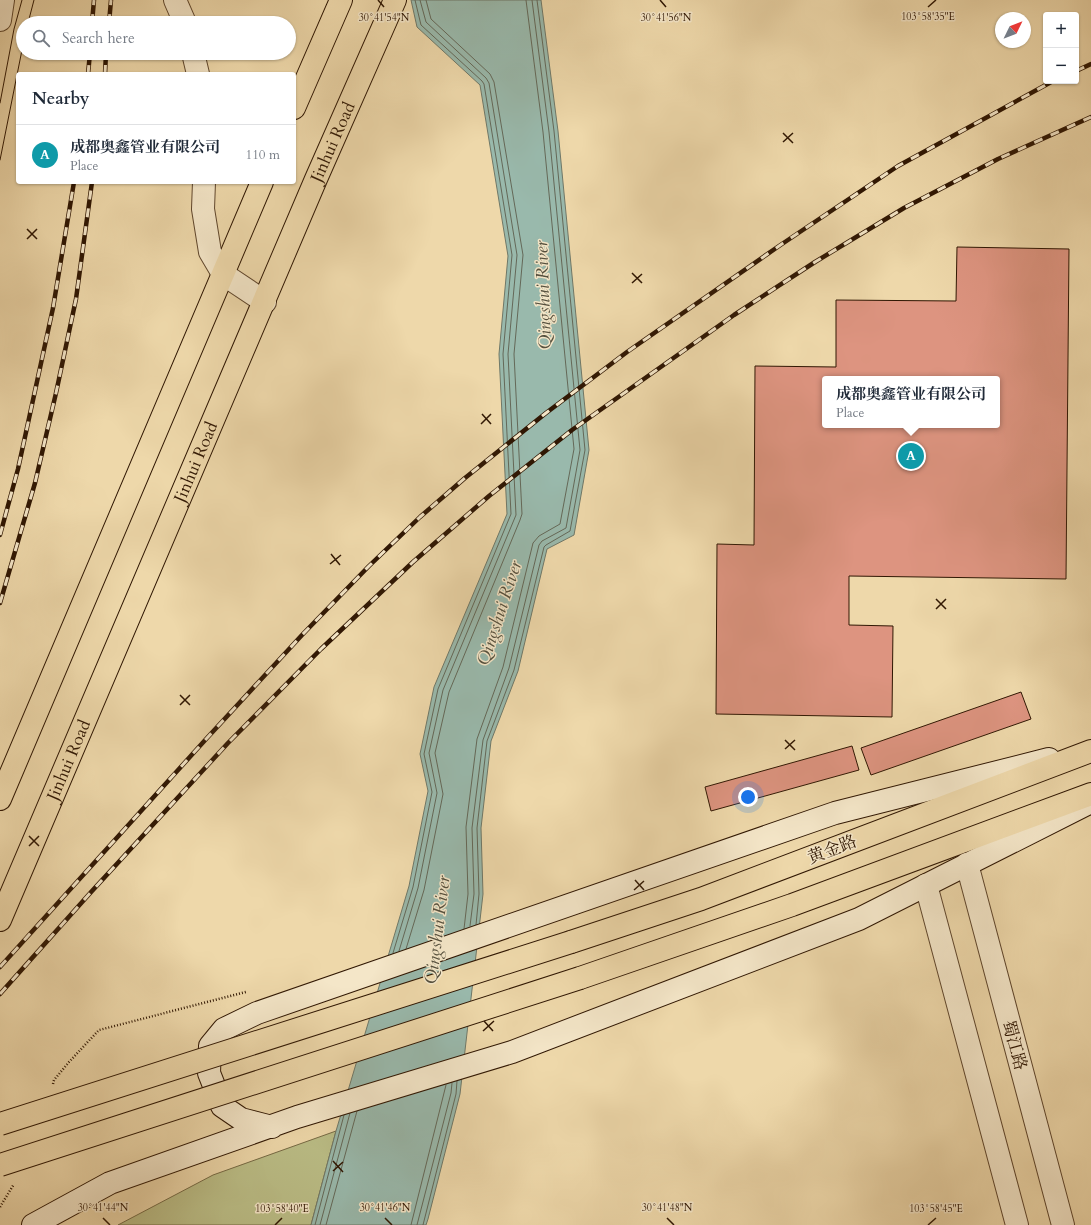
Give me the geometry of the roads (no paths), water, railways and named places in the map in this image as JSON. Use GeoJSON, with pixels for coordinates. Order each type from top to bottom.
{"type":"FeatureCollection","features":[{"type":"Feature","properties":{"kind":"main road"},"geometry":{"type":"LineString","coordinates":[[0,20],[3,0]]}},
{"type":"Feature","properties":{"kind":"main road"},"geometry":{"type":"LineString","coordinates":[[175,0],[182,16]]}},
{"type":"Feature","properties":{"kind":"main road"},"geometry":{"type":"LineString","coordinates":[[296,104],[342,0]]}},
{"type":"Feature","properties":{"kind":"main road","name":"Jinhui Road"},"geometry":{"type":"LineString","coordinates":[[0,920],[265,302],[316,179],[394,2]]}},
{"type":"Feature","properties":{"kind":"main road"},"geometry":{"type":"LineString","coordinates":[[195,60],[198,72]]}},
{"type":"Feature","properties":{"kind":"main road"},"geometry":{"type":"LineString","coordinates":[[204,184],[203,209],[210,252],[223,274],[265,302]]}},
{"type":"Feature","properties":{"kind":"main road"},"geometry":{"type":"LineString","coordinates":[[0,799],[261,184]]}},
{"type":"Feature","properties":{"kind":"main road"},"geometry":{"type":"LineString","coordinates":[[272,1127],[241,1119],[222,1106],[209,1073],[210,1046],[224,1029],[257,1013],[835,813],[1091,749]]}},
{"type":"Feature","properties":{"kind":"main road","name":"黄金路"},"geometry":{"type":"LineString","coordinates":[[0,1124],[571,942],[701,899],[1091,749]]}},
{"type":"Feature","properties":{"kind":"main road"},"geometry":{"type":"LineString","coordinates":[[0,1165],[580,978],[792,905],[1091,794]]}},
{"type":"Feature","properties":{"kind":"main road"},"geometry":{"type":"LineString","coordinates":[[33,1225],[110,1183],[297,1117],[512,1052],[859,919],[1091,801]]}},
{"type":"Feature","properties":{"kind":"main road","name":"蜀江路"},"geometry":{"type":"LineString","coordinates":[[967,864],[1064,1225]]}},
{"type":"Feature","properties":{"kind":"main road"},"geometry":{"type":"LineString","coordinates":[[926,885],[1017,1225]]}},
{"type":"Feature","properties":{"kind":"water","name":"Qingshui River"},"geometry":{"type":"Polygon","coordinates":[[[411,0],[541,0],[558,131],[589,450],[574,535],[547,549],[518,671],[491,741],[481,828],[483,894],[460,1094],[426,1225],[311,1225],[336,1131],[409,886],[428,791],[420,754],[434,687],[507,514],[499,354],[508,256],[480,85],[417,27],[411,0]]]}},
{"type":"Feature","properties":{"kind":"tram line"},"geometry":{"type":"LineString","coordinates":[[18,16],[22,0]]}},
{"type":"Feature","properties":{"kind":"tram line"},"geometry":{"type":"LineString","coordinates":[[30,16],[34,0]]}},
{"type":"Feature","properties":{"kind":"tram line"},"geometry":{"type":"LineString","coordinates":[[0,103],[16,22]]}},
{"type":"Feature","properties":{"kind":"tram line"},"geometry":{"type":"LineString","coordinates":[[18,72],[20,60]]}},
{"type":"Feature","properties":{"kind":"tram line"},"geometry":{"type":"LineString","coordinates":[[0,160],[16,80]]}},
{"type":"Feature","properties":{"kind":"railway"},"geometry":{"type":"LineString","coordinates":[[93,16],[94,0]]}},
{"type":"Feature","properties":{"kind":"railway"},"geometry":{"type":"LineString","coordinates":[[110,16],[111,0]]}},
{"type":"Feature","properties":{"kind":"railway"},"geometry":{"type":"LineString","coordinates":[[88,72],[89,60]]}},
{"type":"Feature","properties":{"kind":"railway"},"geometry":{"type":"LineString","coordinates":[[105,72],[106,60]]}},
{"type":"Feature","properties":{"kind":"railway"},"geometry":{"type":"LineString","coordinates":[[1079,70],[1091,64]]}},
{"type":"Feature","properties":{"kind":"railway"},"geometry":{"type":"LineString","coordinates":[[0,967],[302,635],[369,566],[420,517],[465,478],[546,413],[627,352],[779,246],[898,166],[1048,84]]}},
{"type":"Feature","properties":{"kind":"railway"},"geometry":{"type":"LineString","coordinates":[[0,994],[228,743],[321,649],[413,562],[489,496],[572,430],[734,315],[815,262],[904,208],[998,159],[1091,117]]}},
{"type":"Feature","properties":{"kind":"railway"},"geometry":{"type":"LineString","coordinates":[[0,535],[18,469],[53,308],[74,184]]}},
{"type":"Feature","properties":{"kind":"railway"},"geometry":{"type":"LineString","coordinates":[[0,603],[35,483],[56,393],[76,299],[92,184]]}},
{"type":"Feature","properties":{"kind":"place","name":"成都奥鑫管业有限公司"},"geometry":{"type":"Point","coordinates":[911,456]}}]}
